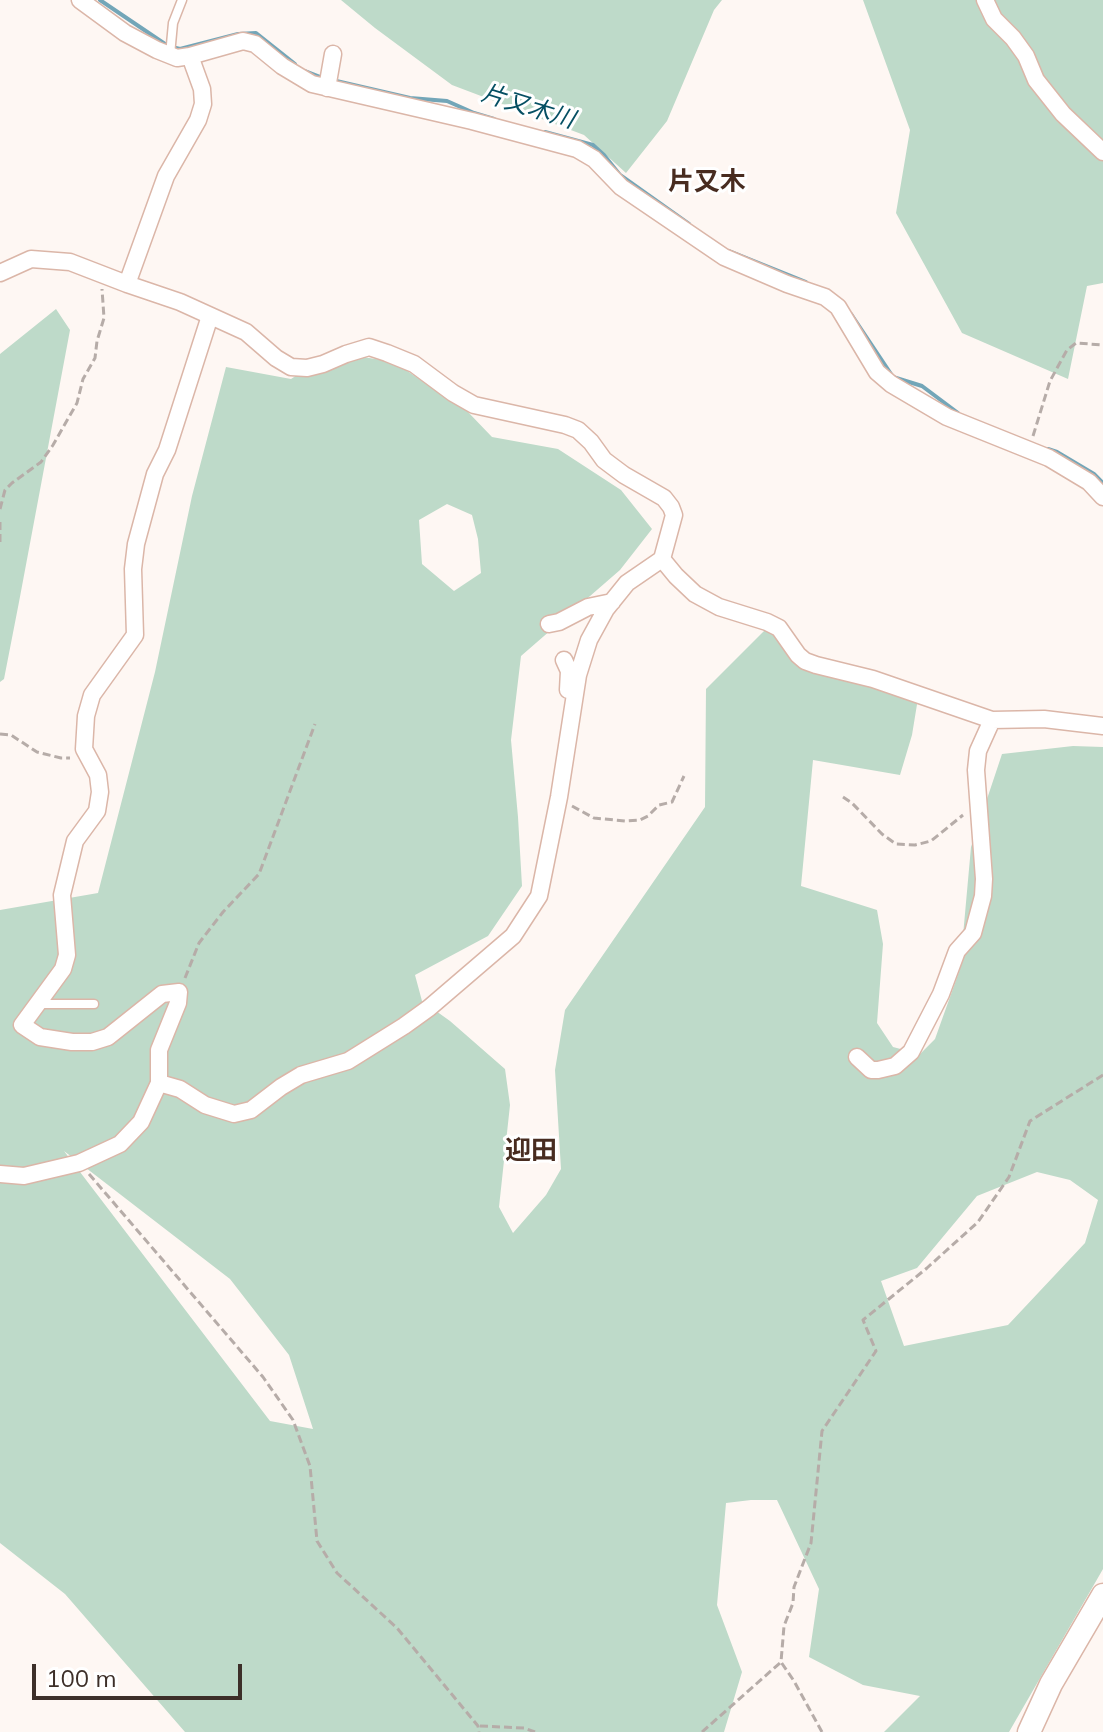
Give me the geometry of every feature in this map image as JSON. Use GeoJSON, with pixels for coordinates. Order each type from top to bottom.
{"type":"FeatureCollection","features":[{"type":"Feature","properties":{"kind":"street"},"geometry":{"type":"LineString","coordinates":[[80,0],[125,33],[157,50],[171,51],[177,58],[243,41],[255,44],[282,66],[312,84],[328,80],[577,149],[594,159],[621,187],[724,257],[825,297],[838,307],[877,372],[891,384],[947,417],[1049,458],[1089,482],[1103,497]]}},
{"type":"Feature","properties":{"kind":"street"},"geometry":{"type":"LineString","coordinates":[[985,0],[994,19],[1026,56],[1036,80],[1063,114],[1103,152]]}},
{"type":"Feature","properties":{"kind":"street"},"geometry":{"type":"LineString","coordinates":[[328,80],[333,54]]}},
{"type":"Feature","properties":{"kind":"street"},"geometry":{"type":"LineString","coordinates":[[127,284],[166,176],[198,120],[203,104],[202,89],[190,56]]}},
{"type":"Feature","properties":{"kind":"street"},"geometry":{"type":"LineString","coordinates":[[0,273],[31,259],[70,262],[180,302],[246,332],[291,367],[307,368],[323,364],[369,347],[387,353],[414,364],[474,405],[578,430],[604,460],[664,498],[674,515],[662,559],[627,583],[589,640],[578,675],[559,797],[539,896],[513,936],[429,1008],[348,1061],[301,1075],[251,1110],[234,1114],[205,1105],[180,1089],[159,1083]]}},
{"type":"Feature","properties":{"kind":"street"},"geometry":{"type":"LineString","coordinates":[[0,1174],[24,1176],[79,1163],[120,1144],[141,1122],[159,1083],[159,1050],[178,1003],[179,992],[162,994],[108,1037],[92,1042],[40,1037],[22,1025],[63,969],[67,955],[62,895],[75,841],[97,811],[100,792],[98,775],[85,751],[86,716],[92,695],[135,635],[133,569],[136,544],[155,474],[167,450],[210,316]]}},
{"type":"Feature","properties":{"kind":"street"},"geometry":{"type":"LineString","coordinates":[[662,559],[695,594],[719,607],[779,628],[805,661],[873,679],[992,720],[1044,719],[1103,726]]}},
{"type":"Feature","properties":{"kind":"street"},"geometry":{"type":"LineString","coordinates":[[549,624],[588,607],[612,602]]}},
{"type":"Feature","properties":{"kind":"street"},"geometry":{"type":"LineString","coordinates":[[564,660],[569,671],[568,695],[572,711]]}},
{"type":"Feature","properties":{"kind":"street"},"geometry":{"type":"LineString","coordinates":[[857,1057],[871,1070],[878,1070],[895,1066],[911,1052],[941,994],[957,951],[973,933],[983,896],[984,879],[976,770],[978,751],[992,720]]}},
{"type":"Feature","properties":{"kind":"street"},"geometry":{"type":"LineString","coordinates":[[1029,1732],[1051,1684],[1103,1595]]}},
{"type":"Feature","properties":{"kind":"lane"},"geometry":{"type":"LineString","coordinates":[[171,51],[173,23],[182,0]]}},
{"type":"Feature","properties":{"kind":"lane"},"geometry":{"type":"LineString","coordinates":[[37,1004],[94,1004]]}},
{"type":"Feature","properties":{"kind":"path"},"geometry":{"type":"LineString","coordinates":[[0,509],[5,490],[41,462],[77,403],[83,379],[95,358],[104,318],[101,274]]}},
{"type":"Feature","properties":{"kind":"path"},"geometry":{"type":"LineString","coordinates":[[1034,435],[1050,381],[1067,350],[1076,343],[1103,345]]}},
{"type":"Feature","properties":{"kind":"path"},"geometry":{"type":"LineString","coordinates":[[0,522],[0,546]]}},
{"type":"Feature","properties":{"kind":"path"},"geometry":{"type":"LineString","coordinates":[[179,992],[199,943],[259,874],[315,724]]}},
{"type":"Feature","properties":{"kind":"path"},"geometry":{"type":"LineString","coordinates":[[0,734],[11,735],[37,752],[61,758],[85,751]]}},
{"type":"Feature","properties":{"kind":"path"},"geometry":{"type":"LineString","coordinates":[[559,797],[594,818],[640,820],[659,805],[672,802],[684,776]]}},
{"type":"Feature","properties":{"kind":"path"},"geometry":{"type":"LineString","coordinates":[[843,797],[896,844],[915,845],[931,841],[978,802]]}},
{"type":"Feature","properties":{"kind":"path"},"geometry":{"type":"LineString","coordinates":[[822,1732],[781,1662],[784,1626],[793,1603],[794,1587],[811,1543],[822,1431],[876,1351],[863,1320],[978,1222],[1009,1177],[1030,1121],[1103,1075]]}},
{"type":"Feature","properties":{"kind":"path"},"geometry":{"type":"LineString","coordinates":[[79,1163],[263,1377],[293,1420],[310,1466],[317,1541],[337,1573],[397,1628],[478,1726],[479,1732]]}},
{"type":"Feature","properties":{"kind":"path"},"geometry":{"type":"LineString","coordinates":[[702,1732],[781,1662]]}},
{"type":"Feature","properties":{"kind":"path"},"geometry":{"type":"LineString","coordinates":[[478,1726],[524,1728],[535,1732]]}},
{"type":"Feature","properties":{"kind":"green space"},"geometry":{"type":"Polygon","coordinates":[[[341,0],[722,0],[714,10],[667,121],[626,173],[584,135],[452,85],[341,0]]]}},
{"type":"Feature","properties":{"kind":"green space"},"geometry":{"type":"Polygon","coordinates":[[[863,0],[1103,0],[1103,283],[1087,286],[1068,379],[962,333],[896,213],[910,130],[863,0]]]}},
{"type":"Feature","properties":{"kind":"green space"},"geometry":{"type":"Polygon","coordinates":[[[56,309],[70,330],[4,679],[0,682],[0,354],[56,309]]]}},
{"type":"Feature","properties":{"kind":"green space"},"geometry":{"type":"Polygon","coordinates":[[[332,352],[394,362],[468,412],[492,437],[558,449],[621,490],[652,529],[620,570],[521,656],[511,740],[522,886],[488,936],[415,975],[422,1001],[505,1069],[510,1105],[499,1207],[513,1233],[546,1195],[561,1169],[555,1070],[565,1010],[705,807],[706,689],[767,628],[788,649],[920,686],[912,735],[900,775],[813,760],[801,886],[877,910],[883,944],[877,1023],[893,1047],[920,1054],[935,1039],[960,969],[971,847],[1002,754],[1073,746],[1103,747],[1103,1569],[1009,1732],[884,1732],[920,1696],[863,1685],[809,1657],[819,1589],[777,1500],[726,1503],[717,1605],[742,1672],[724,1732],[185,1732],[65,1594],[0,1543],[0,910],[98,893],[155,672],[192,496],[226,367],[291,379],[332,352]],[[447,504],[419,520],[422,564],[454,591],[481,573],[472,515],[447,504]],[[64,1151],[270,1421],[313,1429],[289,1355],[230,1279],[64,1151]],[[1037,1172],[977,1196],[917,1268],[881,1281],[904,1346],[1008,1325],[1085,1243],[1098,1200],[1070,1180],[1037,1172]]]}},
{"type":"Feature","properties":{"kind":"waterway","name":"片又木川"},"geometry":{"type":"LineString","coordinates":[[100,0],[168,46],[180,49],[238,34],[256,33],[295,64]]}},
{"type":"Feature","properties":{"kind":"waterway","name":"片又木川"},"geometry":{"type":"LineString","coordinates":[[305,71],[323,78]]}},
{"type":"Feature","properties":{"kind":"waterway","name":"片又木川"},"geometry":{"type":"LineString","coordinates":[[332,80],[410,98],[447,101],[494,119]]}},
{"type":"Feature","properties":{"kind":"waterway","name":"片又木川"},"geometry":{"type":"LineString","coordinates":[[545,132],[593,145],[620,175],[689,224]]}},
{"type":"Feature","properties":{"kind":"waterway","name":"片又木川"},"geometry":{"type":"LineString","coordinates":[[729,251],[806,282]]}},
{"type":"Feature","properties":{"kind":"waterway","name":"片又木川"},"geometry":{"type":"LineString","coordinates":[[851,314],[893,377],[922,386],[958,413]]}},
{"type":"Feature","properties":{"kind":"waterway","name":"片又木川"},"geometry":{"type":"LineString","coordinates":[[1048,449],[1094,474],[1103,483]]}},
{"type":"Feature","properties":{"kind":"district","name":"片又木"},"geometry":{"type":"Point","coordinates":[707,182]}},
{"type":"Feature","properties":{"kind":"district","name":"迎田"},"geometry":{"type":"Point","coordinates":[531,1151]}}]}
